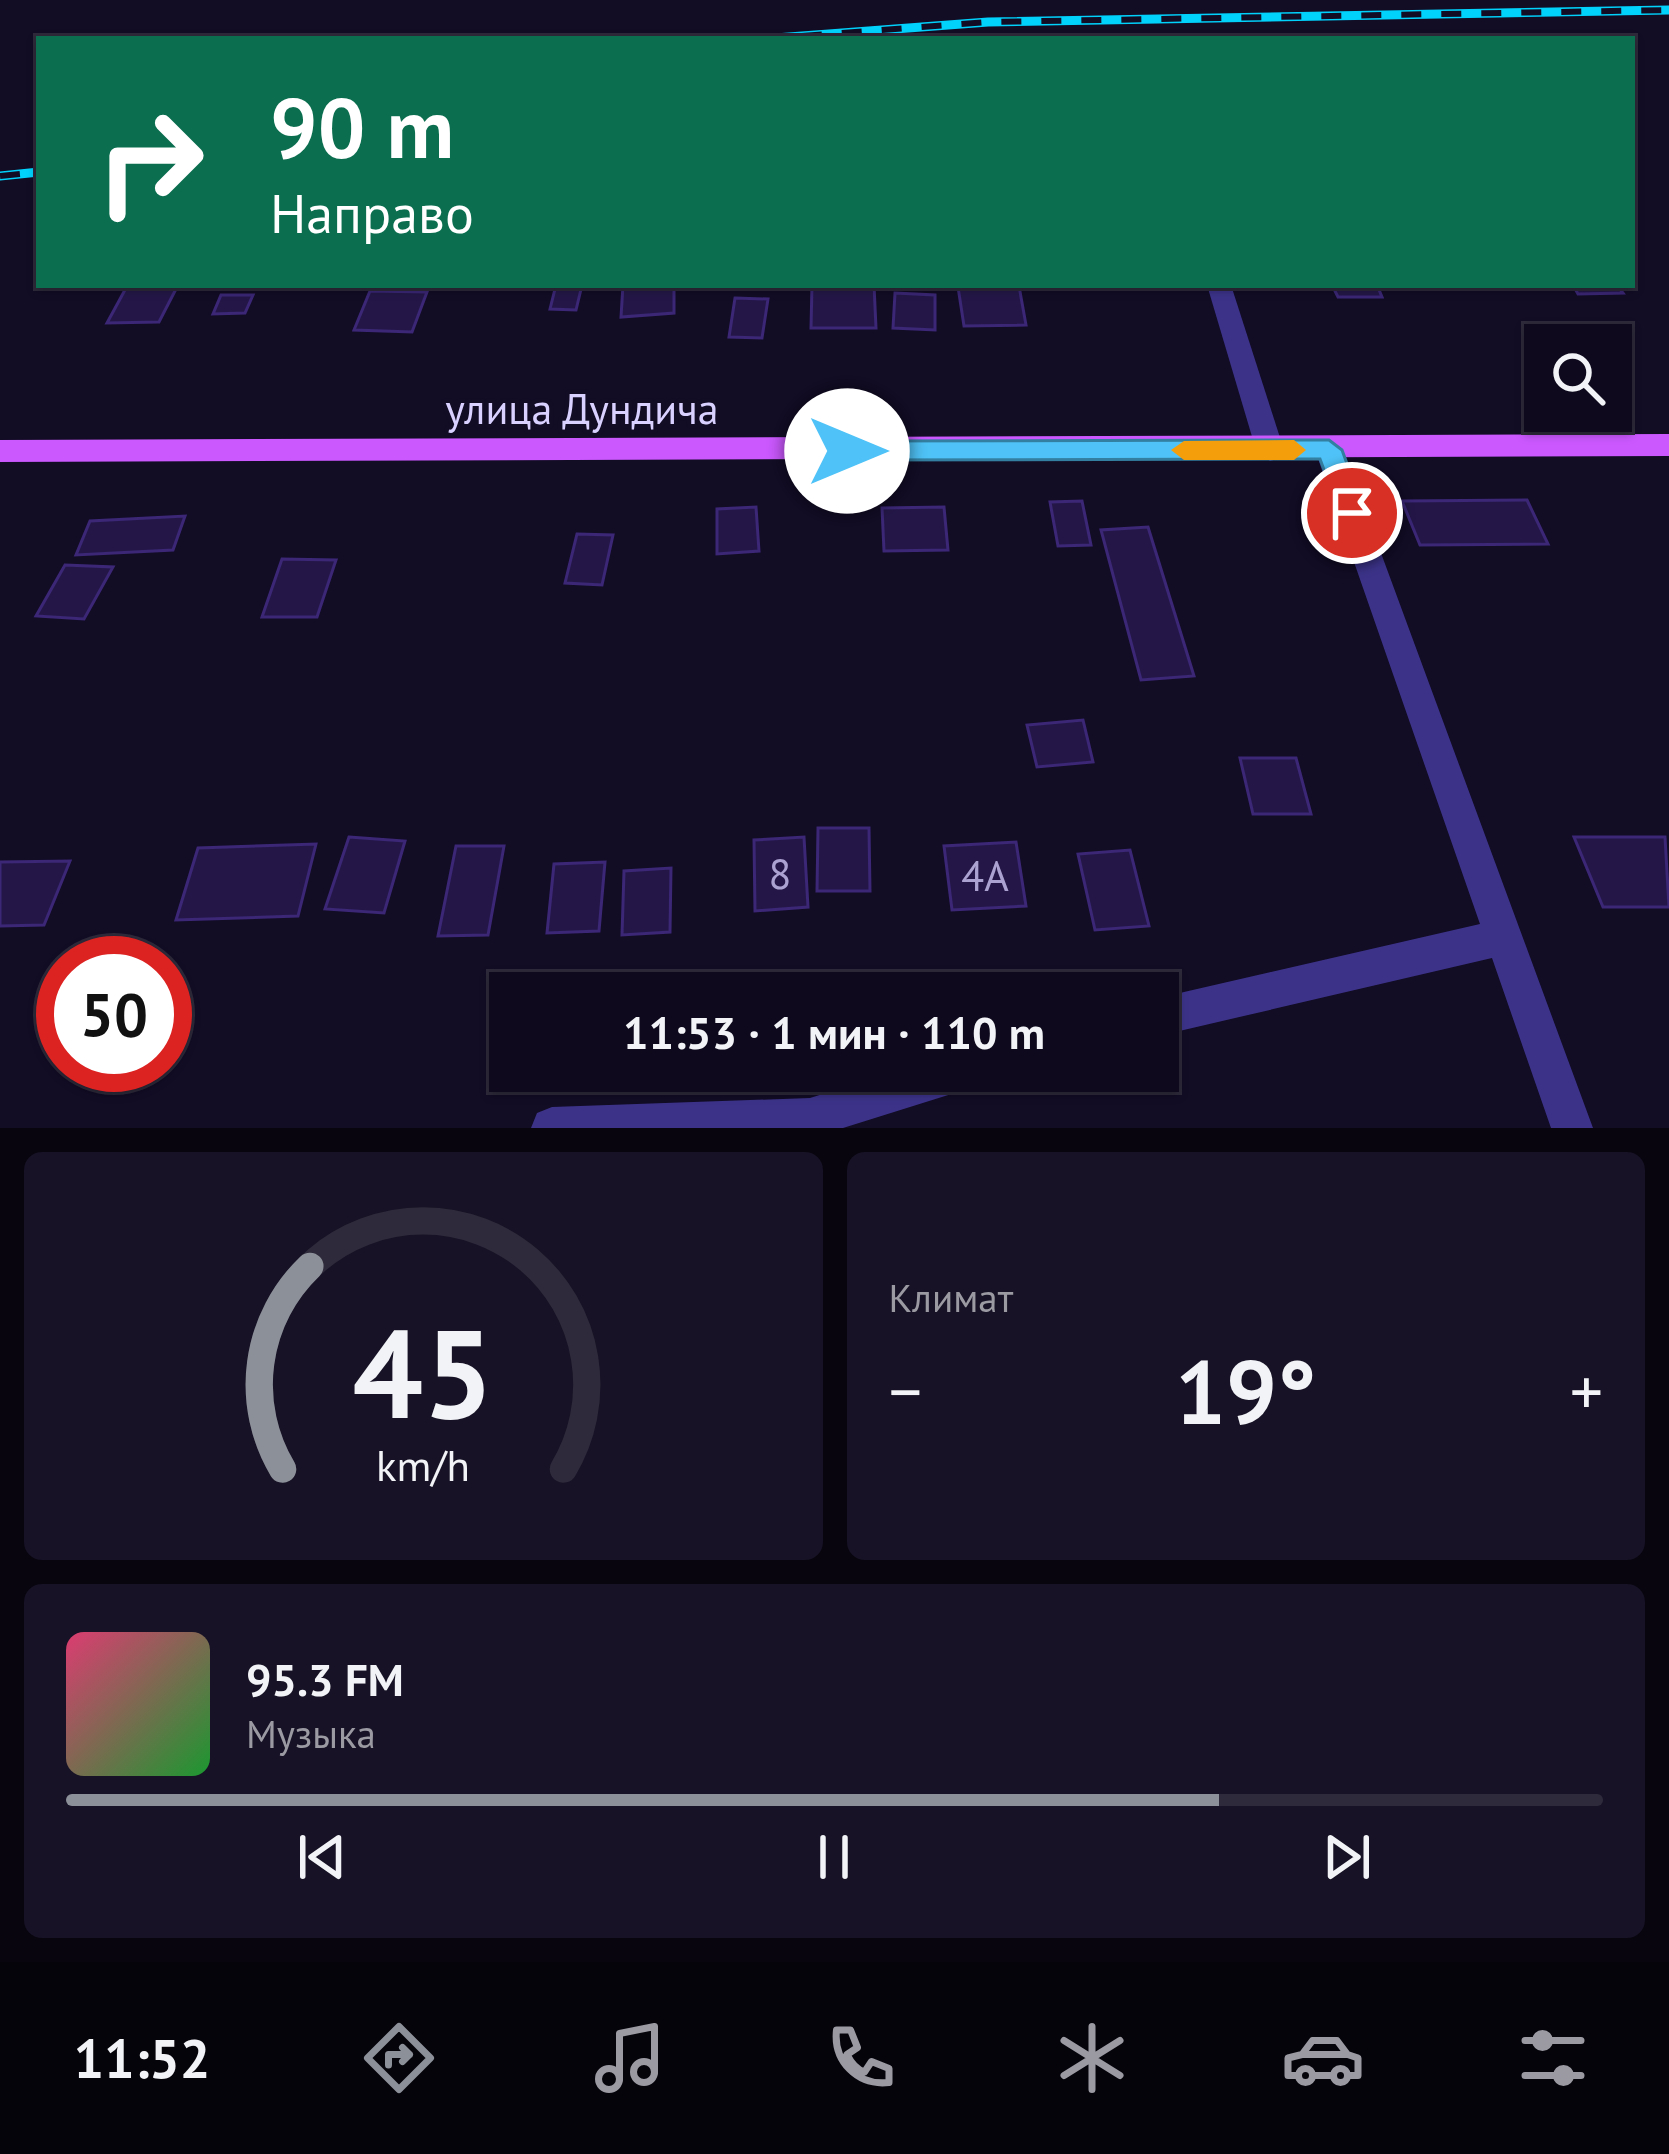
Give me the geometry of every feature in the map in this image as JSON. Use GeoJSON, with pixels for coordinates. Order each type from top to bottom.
{"type":"FeatureCollection","features":[{"type":"Feature","properties":{"kind":"main road","name":"улица Дундича"},"geometry":{"type":"LineString","coordinates":[[0,451],[1329,450],[1669,445]]}},
{"type":"Feature","properties":{"kind":"street"},"geometry":{"type":"LineString","coordinates":[[1220,288],[1270,450]]}},
{"type":"Feature","properties":{"kind":"street"},"geometry":{"type":"LineString","coordinates":[[1329,450],[1572,1128]]}},
{"type":"Feature","properties":{"kind":"street"},"geometry":{"type":"LineString","coordinates":[[1179,1013],[1504,937]]}},
{"type":"Feature","properties":{"kind":"street"},"geometry":{"type":"LineString","coordinates":[[552,1128],[810,1118],[894,1092]]}},
{"type":"Feature","properties":{"kind":"building"},"geometry":{"type":"Polygon","coordinates":[[[126,288],[176,288],[159,322],[107,323],[126,288]]]}},
{"type":"Feature","properties":{"kind":"building"},"geometry":{"type":"Polygon","coordinates":[[[555,288],[581,288],[576,310],[550,309],[555,288]]]}},
{"type":"Feature","properties":{"kind":"building"},"geometry":{"type":"Polygon","coordinates":[[[623,288],[674,288],[674,313],[621,317],[623,288]]]}},
{"type":"Feature","properties":{"kind":"building"},"geometry":{"type":"Polygon","coordinates":[[[812,288],[874,288],[876,328],[811,328],[812,288]]]}},
{"type":"Feature","properties":{"kind":"building"},"geometry":{"type":"Polygon","coordinates":[[[958,288],[1019,288],[1026,325],[964,326],[958,288]]]}},
{"type":"Feature","properties":{"kind":"building"},"geometry":{"type":"Polygon","coordinates":[[[1334,288],[1378,288],[1382,297],[1338,297],[1334,288]]]}},
{"type":"Feature","properties":{"kind":"building"},"geometry":{"type":"Polygon","coordinates":[[[1575,288],[1619,288],[1623,293],[1578,294],[1575,288]]]}},
{"type":"Feature","properties":{"kind":"building"},"geometry":{"type":"Polygon","coordinates":[[[370,291],[427,292],[412,332],[354,330],[370,291]]]}},
{"type":"Feature","properties":{"kind":"building"},"geometry":{"type":"Polygon","coordinates":[[[895,293],[935,295],[935,330],[893,328],[895,293]]]}},
{"type":"Feature","properties":{"kind":"building"},"geometry":{"type":"Polygon","coordinates":[[[221,295],[253,295],[245,313],[213,314],[221,295]]]}},
{"type":"Feature","properties":{"kind":"building"},"geometry":{"type":"Polygon","coordinates":[[[735,298],[768,299],[762,338],[729,337],[735,298]]]}},
{"type":"Feature","properties":{"kind":"building"},"geometry":{"type":"Polygon","coordinates":[[[1527,500],[1548,544],[1420,545],[1402,501],[1527,500]]]}},
{"type":"Feature","properties":{"kind":"building"},"geometry":{"type":"Polygon","coordinates":[[[1082,501],[1091,545],[1058,546],[1050,502],[1082,501]]]}},
{"type":"Feature","properties":{"kind":"building"},"geometry":{"type":"Polygon","coordinates":[[[756,507],[759,551],[717,554],[717,509],[756,507]]]}},
{"type":"Feature","properties":{"kind":"building"},"geometry":{"type":"Polygon","coordinates":[[[944,507],[948,550],[884,551],[882,508],[944,507]]]}},
{"type":"Feature","properties":{"kind":"building"},"geometry":{"type":"Polygon","coordinates":[[[185,516],[173,550],[76,555],[90,521],[185,516]]]}},
{"type":"Feature","properties":{"kind":"building"},"geometry":{"type":"Polygon","coordinates":[[[1148,527],[1194,676],[1141,680],[1101,530],[1148,527]]]}},
{"type":"Feature","properties":{"kind":"building"},"geometry":{"type":"Polygon","coordinates":[[[577,534],[613,535],[602,585],[565,583],[577,534]]]}},
{"type":"Feature","properties":{"kind":"building"},"geometry":{"type":"Polygon","coordinates":[[[282,559],[336,560],[317,617],[262,617],[282,559]]]}},
{"type":"Feature","properties":{"kind":"building"},"geometry":{"type":"Polygon","coordinates":[[[65,565],[113,567],[84,619],[36,616],[65,565]]]}},
{"type":"Feature","properties":{"kind":"building"},"geometry":{"type":"Polygon","coordinates":[[[1083,720],[1093,762],[1037,767],[1027,725],[1083,720]]]}},
{"type":"Feature","properties":{"kind":"building"},"geometry":{"type":"Polygon","coordinates":[[[1240,758],[1296,758],[1311,814],[1253,814],[1240,758]]]}},
{"type":"Feature","properties":{"kind":"building"},"geometry":{"type":"Polygon","coordinates":[[[818,828],[869,828],[870,891],[817,891],[818,828]]]}},
{"type":"Feature","properties":{"kind":"building"},"geometry":{"type":"Polygon","coordinates":[[[349,837],[405,841],[384,913],[325,909],[349,837]]]}},
{"type":"Feature","properties":{"kind":"building"},"geometry":{"type":"Polygon","coordinates":[[[804,837],[808,907],[755,911],[754,840],[804,837]]]}},
{"type":"Feature","properties":{"kind":"building"},"geometry":{"type":"Polygon","coordinates":[[[1574,837],[1665,837],[1669,907],[1603,907],[1574,837]]]}},
{"type":"Feature","properties":{"kind":"building"},"geometry":{"type":"Polygon","coordinates":[[[1016,842],[1026,906],[952,910],[944,846],[1016,842]]]}},
{"type":"Feature","properties":{"kind":"building"},"geometry":{"type":"Polygon","coordinates":[[[316,844],[298,916],[176,920],[198,848],[316,844]]]}},
{"type":"Feature","properties":{"kind":"building"},"geometry":{"type":"Polygon","coordinates":[[[456,846],[504,846],[488,935],[438,936],[456,846]]]}},
{"type":"Feature","properties":{"kind":"building"},"geometry":{"type":"Polygon","coordinates":[[[1130,850],[1149,926],[1095,930],[1078,854],[1130,850]]]}},
{"type":"Feature","properties":{"kind":"building"},"geometry":{"type":"Polygon","coordinates":[[[70,861],[44,925],[0,926],[0,862],[70,861]]]}},
{"type":"Feature","properties":{"kind":"building"},"geometry":{"type":"Polygon","coordinates":[[[605,862],[599,931],[547,933],[554,864],[605,862]]]}},
{"type":"Feature","properties":{"kind":"building"},"geometry":{"type":"Polygon","coordinates":[[[671,868],[670,932],[622,935],[624,871],[671,868]]]}},
{"type":"Feature","properties":{"kind":"railway"},"geometry":{"type":"LineString","coordinates":[[802,36],[988,22],[1669,10]]}},
{"type":"Feature","properties":{"kind":"railway"},"geometry":{"type":"LineString","coordinates":[[0,176],[36,172]]}},
{"type":"Feature","properties":{"kind":"slow traffic"},"geometry":{"type":"LineString","coordinates":[[1184,450],[1294,450]]}},
{"type":"Feature","properties":{"kind":"route"},"geometry":{"type":"LineString","coordinates":[[847,451],[1329,450],[1352,513]]}}]}
